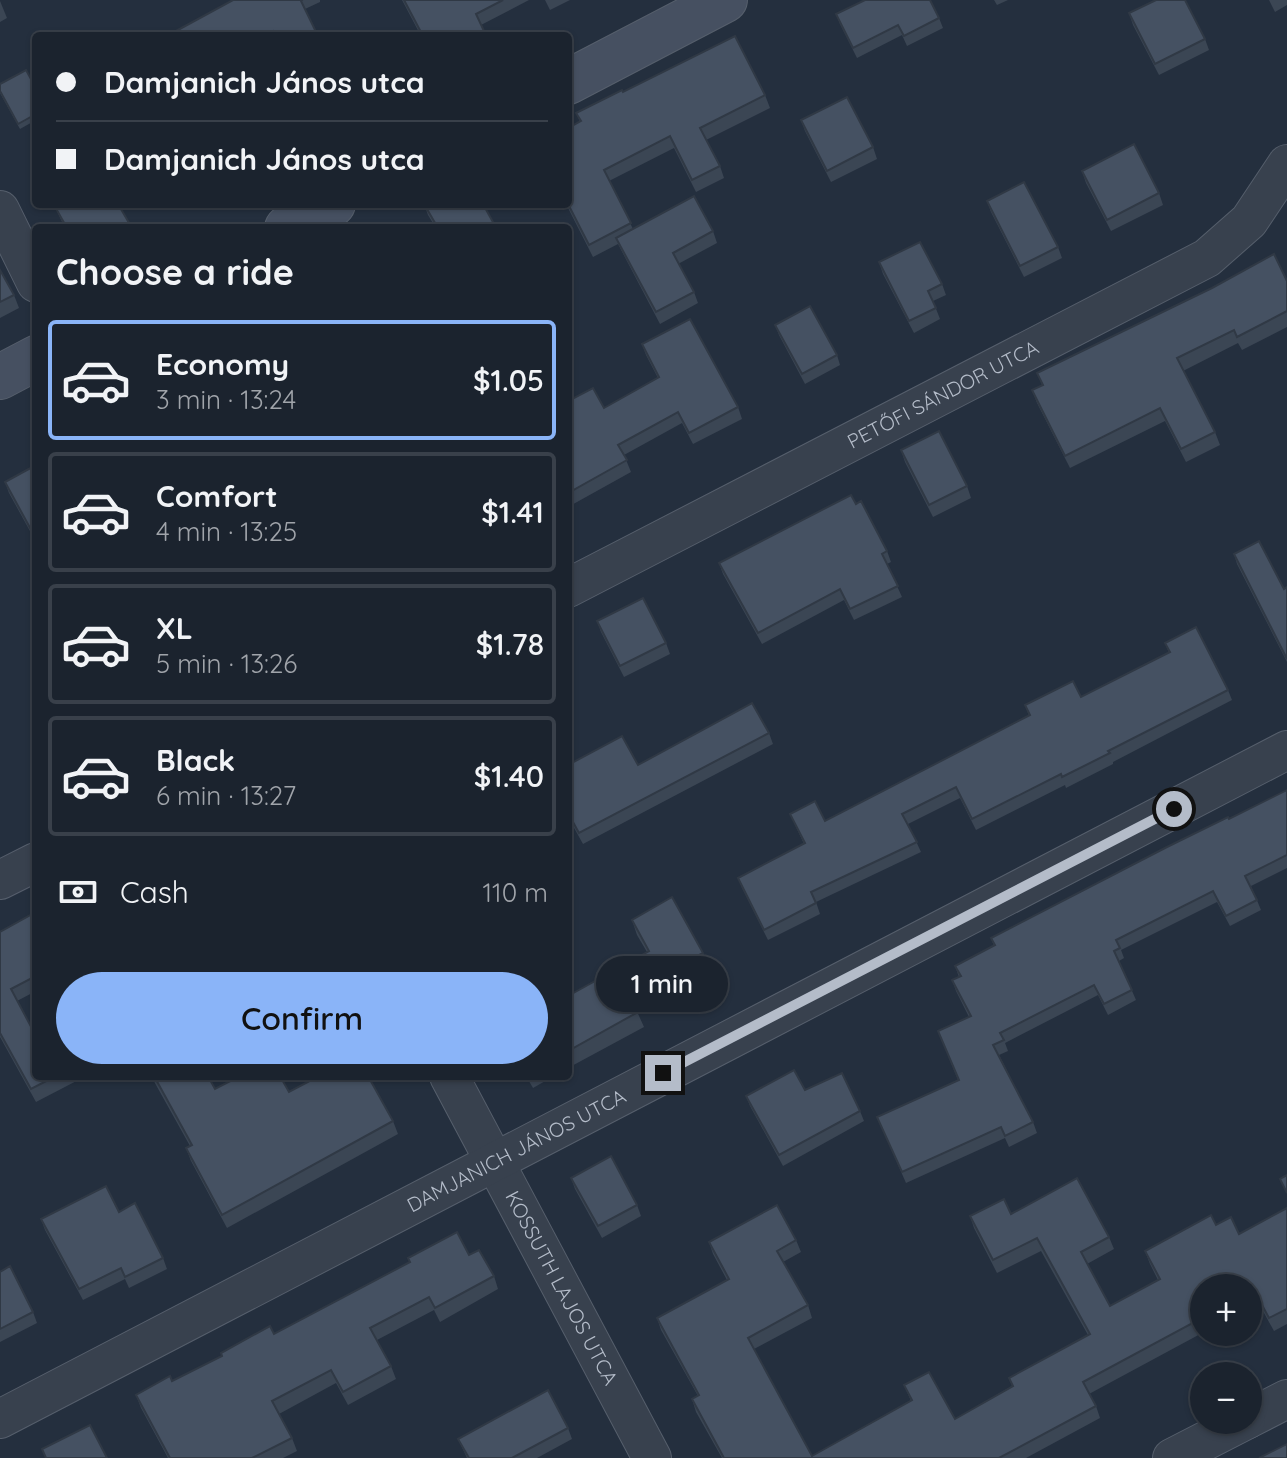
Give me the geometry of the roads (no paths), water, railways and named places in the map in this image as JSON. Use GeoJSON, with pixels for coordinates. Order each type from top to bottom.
{"type":"FeatureCollection","features":[{"type":"Feature","properties":{"kind":"main road"},"geometry":{"type":"LineString","coordinates":[[572,80],[725,0]]}},
{"type":"Feature","properties":{"kind":"main road"},"geometry":{"type":"LineString","coordinates":[[295,224],[325,208]]}},
{"type":"Feature","properties":{"kind":"main road"},"geometry":{"type":"LineString","coordinates":[[0,377],[32,360]]}},
{"type":"Feature","properties":{"kind":"street","name":"PETŐFI SÁNDOR UTCA"},"geometry":{"type":"LineString","coordinates":[[572,586],[1207,258],[1249,221],[1287,164]]}},
{"type":"Feature","properties":{"kind":"street"},"geometry":{"type":"LineString","coordinates":[[0,210],[32,275]]}},
{"type":"Feature","properties":{"kind":"street","name":"DAMJANICH JÁNOS UTCA"},"geometry":{"type":"LineString","coordinates":[[0,1419],[1287,750]]}},
{"type":"Feature","properties":{"kind":"street"},"geometry":{"type":"LineString","coordinates":[[0,880],[32,864]]}},
{"type":"Feature","properties":{"kind":"street","name":"KOSSUTH LAJOS UTCA"},"geometry":{"type":"LineString","coordinates":[[451,1080],[652,1458]]}},
{"type":"Feature","properties":{"kind":"street"},"geometry":{"type":"LineString","coordinates":[[1262,1412],[1287,1399]]}},
{"type":"Feature","properties":{"kind":"street"},"geometry":{"type":"LineString","coordinates":[[1172,1458],[1219,1434]]}}]}
